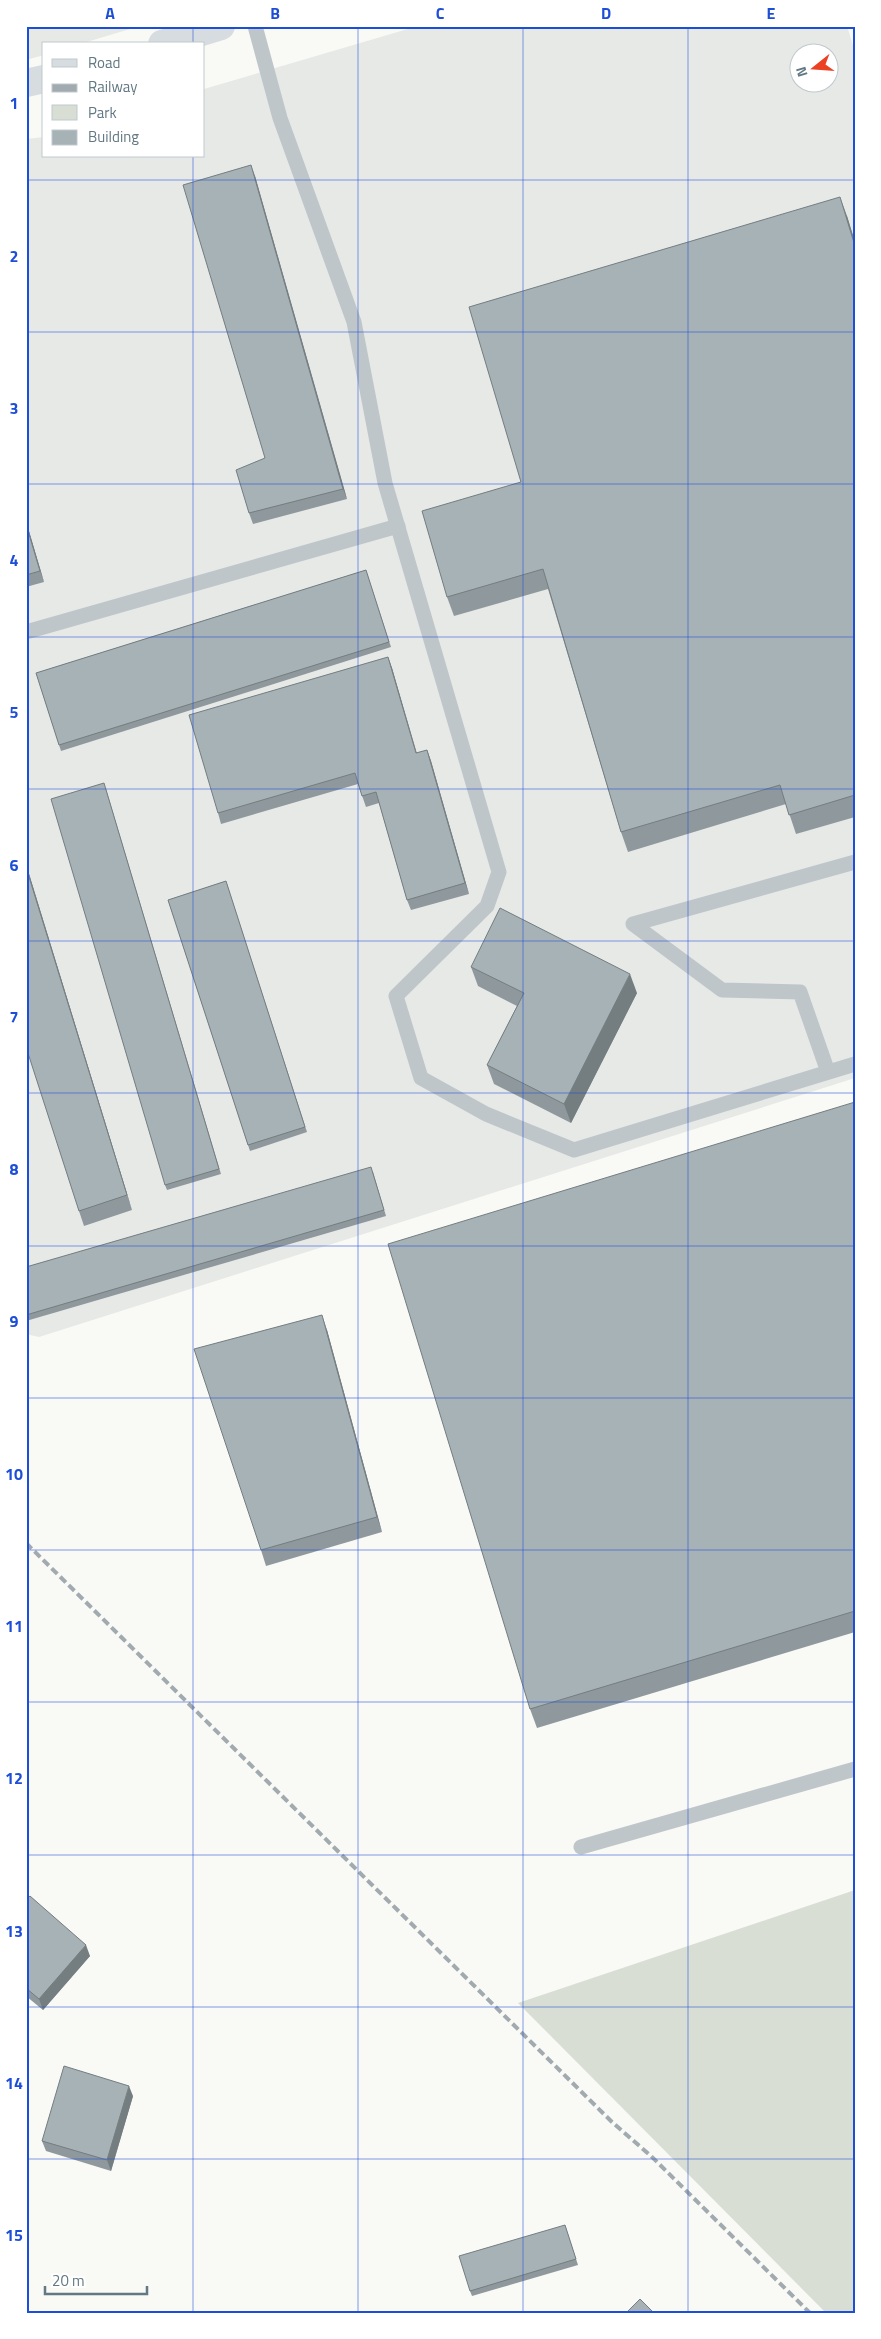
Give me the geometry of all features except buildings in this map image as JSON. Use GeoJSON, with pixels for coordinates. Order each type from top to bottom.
{"type":"FeatureCollection","features":[{"type":"Feature","properties":{"kind":"street"},"geometry":{"type":"LineString","coordinates":[[169,42],[221,26]]}},
{"type":"Feature","properties":{"kind":"street"},"geometry":{"type":"LineString","coordinates":[[26,83],[42,79]]}},
{"type":"Feature","properties":{"kind":"lane"},"geometry":{"type":"LineString","coordinates":[[255,26],[280,118],[354,322],[384,482],[499,872],[487,906],[396,996],[421,1078],[486,1114],[574,1150],[855,1064]]}},
{"type":"Feature","properties":{"kind":"lane"},"geometry":{"type":"LineString","coordinates":[[26,632],[398,526]]}},
{"type":"Feature","properties":{"kind":"lane"},"geometry":{"type":"LineString","coordinates":[[828,1072],[800,992],[722,990],[632,924],[855,862]]}},
{"type":"Feature","properties":{"kind":"lane"},"geometry":{"type":"LineString","coordinates":[[581,1847],[855,1769]]}},
{"type":"Feature","properties":{"kind":"shaded area"},"geometry":{"type":"Polygon","coordinates":[[[26,26],[140,26],[87,42],[42,42],[42,56],[26,60],[26,26]]]}},
{"type":"Feature","properties":{"kind":"shaded area"},"geometry":{"type":"Polygon","coordinates":[[[418,26],[847,26],[855,52],[855,1078],[39,1337],[26,1334],[26,139],[42,137],[42,158],[205,158],[205,89],[418,26]]]}},
{"type":"Feature","properties":{"kind":"green space"},"geometry":{"type":"Polygon","coordinates":[[[855,1890],[855,2313],[826,2313],[518,2003],[855,1890]]]}},
{"type":"Feature","properties":{"kind":"railway"},"geometry":{"type":"LineString","coordinates":[[26,1543],[612,2122],[651,2156],[810,2313]]}}]}
